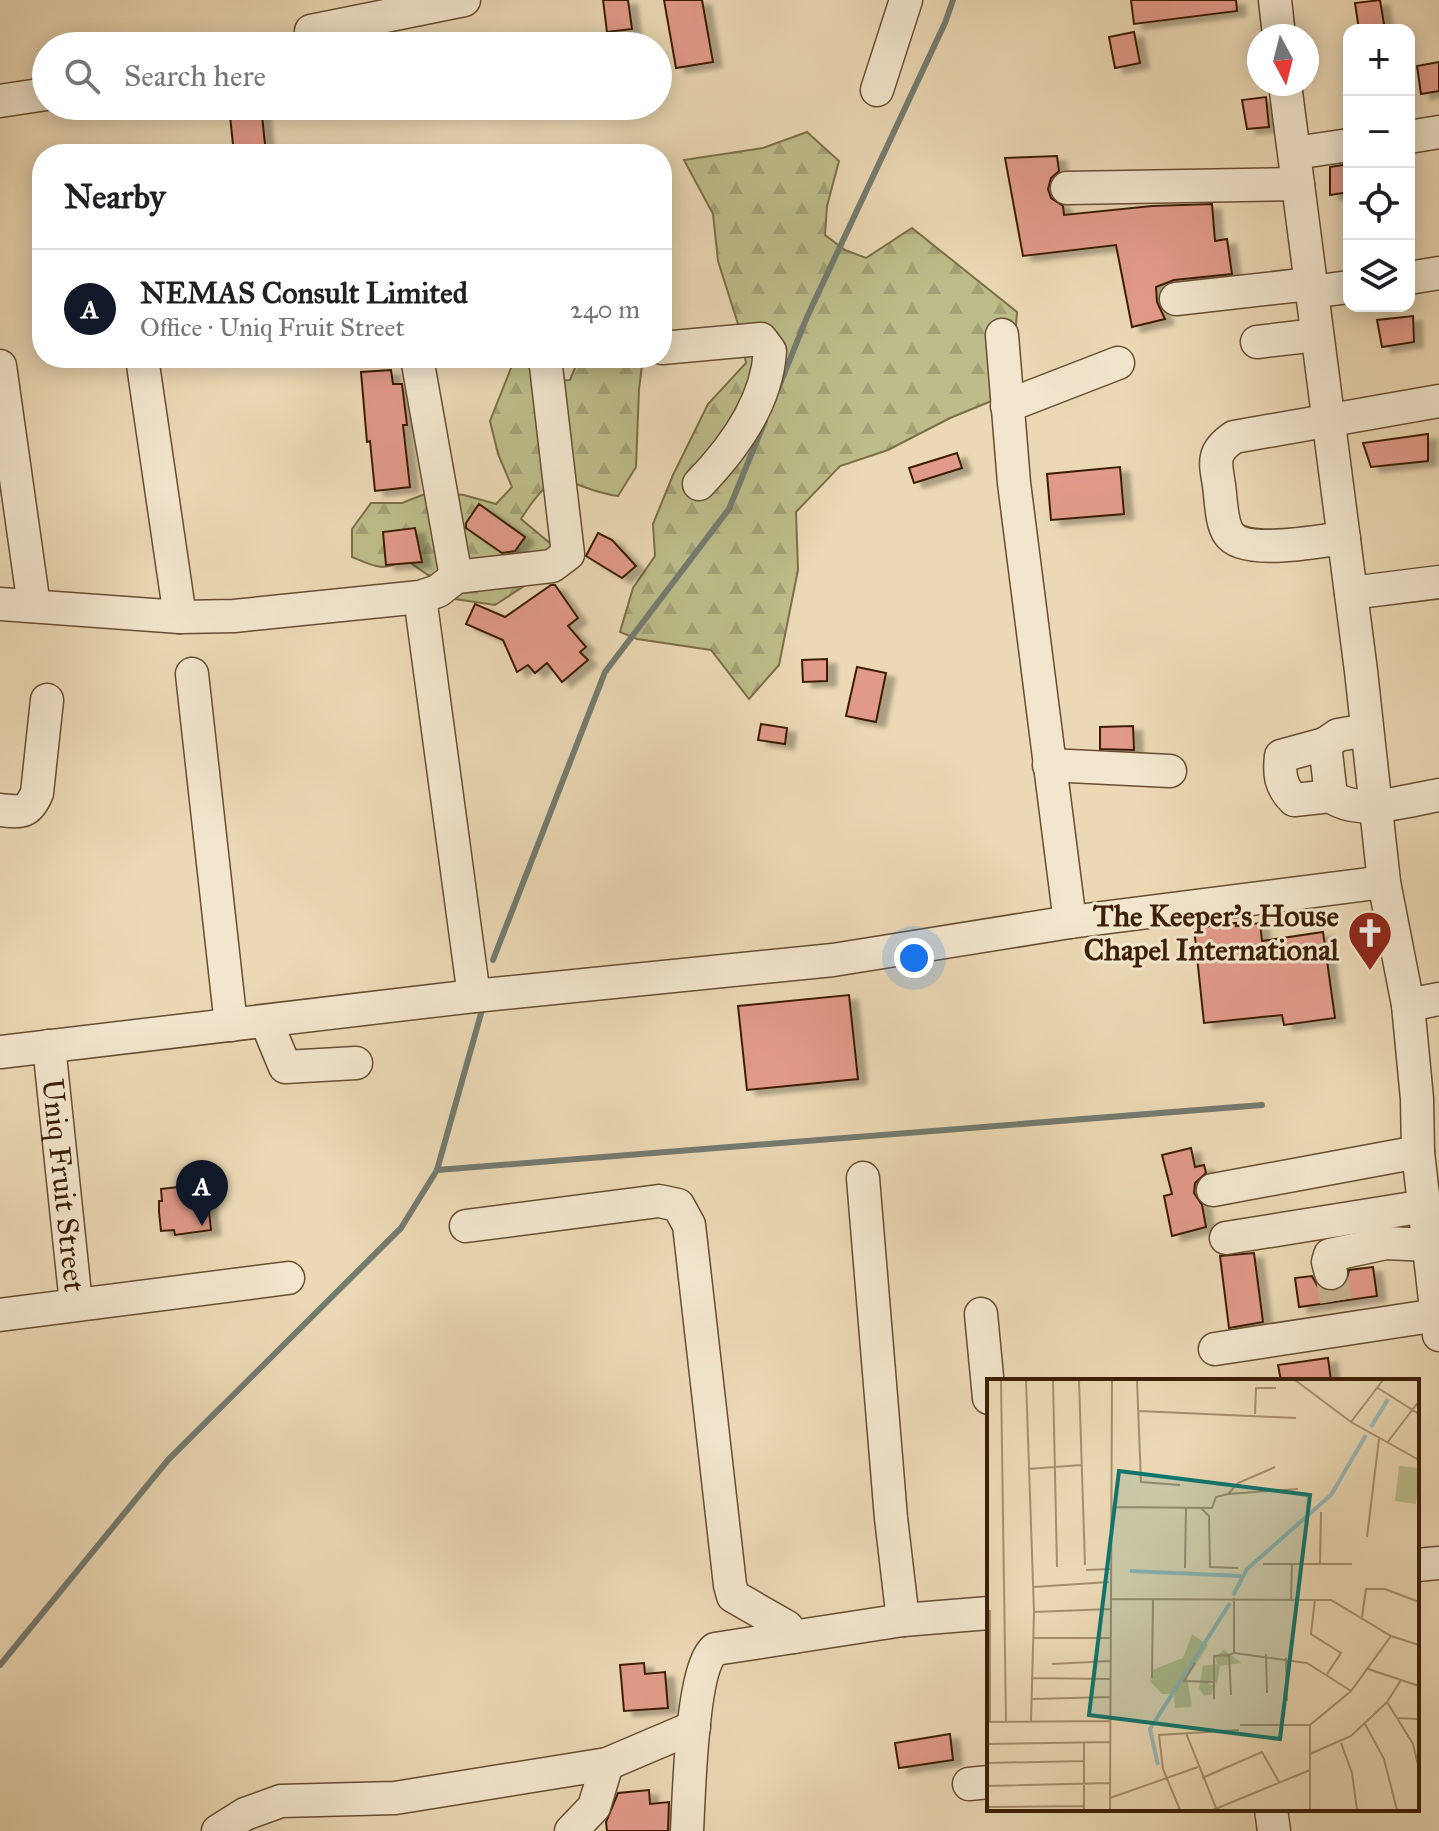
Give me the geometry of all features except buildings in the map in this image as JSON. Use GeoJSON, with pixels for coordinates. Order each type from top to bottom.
{"type":"FeatureCollection","features":[{"type":"Feature","properties":{"kind":"street"},"geometry":{"type":"LineString","coordinates":[[311,31],[464,0]]}},
{"type":"Feature","properties":{"kind":"street"},"geometry":{"type":"LineString","coordinates":[[877,90],[906,0]]}},
{"type":"Feature","properties":{"kind":"street"},"geometry":{"type":"LineString","coordinates":[[1275,0],[1278,24]]}},
{"type":"Feature","properties":{"kind":"street"},"geometry":{"type":"LineString","coordinates":[[0,101],[32,96]]}},
{"type":"Feature","properties":{"kind":"street"},"geometry":{"type":"LineString","coordinates":[[1215,1349],[1336,1301],[1438,1325],[1418,1152],[1428,1097],[1384,882],[1351,593],[1287,96]]}},
{"type":"Feature","properties":{"kind":"street"},"geometry":{"type":"LineString","coordinates":[[1415,136],[1439,132]]}},
{"type":"Feature","properties":{"kind":"street"},"geometry":{"type":"LineString","coordinates":[[1067,188],[1296,168],[1343,148]]}},
{"type":"Feature","properties":{"kind":"street"},"geometry":{"type":"LineString","coordinates":[[1415,277],[1439,273]]}},
{"type":"Feature","properties":{"kind":"street"},"geometry":{"type":"LineString","coordinates":[[1176,299],[1343,287]]}},
{"type":"Feature","properties":{"kind":"street"},"geometry":{"type":"LineString","coordinates":[[1002,335],[1014,483],[1070,922]]}},
{"type":"Feature","properties":{"kind":"street"},"geometry":{"type":"LineString","coordinates":[[1257,342],[1317,335]]}},
{"type":"Feature","properties":{"kind":"street"},"geometry":{"type":"LineString","coordinates":[[672,347],[761,339],[770,351],[769,369],[743,431],[724,459],[699,484]]}},
{"type":"Feature","properties":{"kind":"street"},"geometry":{"type":"LineString","coordinates":[[1007,406],[1118,363]]}},
{"type":"Feature","properties":{"kind":"street"},"geometry":{"type":"LineString","coordinates":[[0,366],[34,606]]}},
{"type":"Feature","properties":{"kind":"street"},"geometry":{"type":"LineString","coordinates":[[143,368],[180,617]]}},
{"type":"Feature","properties":{"kind":"street"},"geometry":{"type":"LineString","coordinates":[[419,368],[456,577]]}},
{"type":"Feature","properties":{"kind":"street"},"geometry":{"type":"LineString","coordinates":[[0,604],[180,617],[234,616],[420,597],[438,591],[456,577],[552,566],[568,554],[555,368]]}},
{"type":"Feature","properties":{"kind":"street"},"geometry":{"type":"LineString","coordinates":[[1344,538],[1261,546],[1235,540],[1226,532],[1216,467],[1217,454],[1223,444],[1234,437],[1439,401]]}},
{"type":"Feature","properties":{"kind":"street"},"geometry":{"type":"LineString","coordinates":[[1351,593],[1439,582]]}},
{"type":"Feature","properties":{"kind":"street"},"geometry":{"type":"LineString","coordinates":[[420,597],[474,996]]}},
{"type":"Feature","properties":{"kind":"street"},"geometry":{"type":"LineString","coordinates":[[192,674],[231,1025]]}},
{"type":"Feature","properties":{"kind":"street"},"geometry":{"type":"LineString","coordinates":[[0,810],[19,812],[31,806],[37,793],[47,700]]}},
{"type":"Feature","properties":{"kind":"street"},"geometry":{"type":"LineString","coordinates":[[1367,730],[1338,735],[1325,744],[1281,756],[1283,789],[1294,800],[1331,796],[1341,803],[1376,805],[1439,795]]}},
{"type":"Feature","properties":{"kind":"street"},"geometry":{"type":"LineString","coordinates":[[1325,744],[1331,796]]}},
{"type":"Feature","properties":{"kind":"street"},"geometry":{"type":"LineString","coordinates":[[1049,765],[1170,771]]}},
{"type":"Feature","properties":{"kind":"street"},"geometry":{"type":"LineString","coordinates":[[0,1052],[474,996],[833,960],[1070,922],[1384,882]]}},
{"type":"Feature","properties":{"kind":"street"},"geometry":{"type":"LineString","coordinates":[[1408,1005],[1439,999]]}},
{"type":"Feature","properties":{"kind":"street"},"geometry":{"type":"LineString","coordinates":[[266,1021],[285,1067],[356,1063]]}},
{"type":"Feature","properties":{"kind":"street","name":"Uniq Fruit Street"},"geometry":{"type":"LineString","coordinates":[[49,1046],[76,1304],[288,1278]]}},
{"type":"Feature","properties":{"kind":"street"},"geometry":{"type":"LineString","coordinates":[[1213,1190],[1418,1152]]}},
{"type":"Feature","properties":{"kind":"street"},"geometry":{"type":"LineString","coordinates":[[863,1178],[891,1518],[903,1620]]}},
{"type":"Feature","properties":{"kind":"street"},"geometry":{"type":"LineString","coordinates":[[466,1226],[659,1201],[678,1205],[689,1225],[730,1585],[733,1596],[787,1627],[794,1637]]}},
{"type":"Feature","properties":{"kind":"street"},"geometry":{"type":"LineString","coordinates":[[1226,1238],[1425,1206]]}},
{"type":"Feature","properties":{"kind":"street"},"geometry":{"type":"LineString","coordinates":[[1336,1301],[1328,1262],[1330,1255],[1386,1243],[1429,1245]]}},
{"type":"Feature","properties":{"kind":"street"},"geometry":{"type":"LineString","coordinates":[[0,1315],[76,1304]]}},
{"type":"Feature","properties":{"kind":"street"},"geometry":{"type":"LineString","coordinates":[[981,1314],[987,1379]]}},
{"type":"Feature","properties":{"kind":"street"},"geometry":{"type":"LineString","coordinates":[[1419,1565],[1439,1563]]}},
{"type":"Feature","properties":{"kind":"street"},"geometry":{"type":"LineString","coordinates":[[687,1831],[694,1727],[701,1677],[709,1654],[715,1649],[903,1620],[987,1613]]}},
{"type":"Feature","properties":{"kind":"street"},"geometry":{"type":"LineString","coordinates":[[218,1831],[245,1814],[281,1801],[395,1798],[607,1764],[694,1727]]}},
{"type":"Feature","properties":{"kind":"street"},"geometry":{"type":"LineString","coordinates":[[571,1831],[594,1807],[607,1764]]}},
{"type":"Feature","properties":{"kind":"street"},"geometry":{"type":"LineString","coordinates":[[1271,1811],[1274,1831]]}},
{"type":"Feature","properties":{"kind":"green space"},"geometry":{"type":"Polygon","coordinates":[[[807,132],[839,161],[827,206],[825,235],[845,250],[866,258],[912,228],[1017,312],[1011,393],[950,418],[888,450],[840,466],[796,512],[798,570],[779,665],[749,699],[711,650],[637,639],[620,632],[633,588],[655,556],[653,524],[673,475],[708,404],[746,363],[738,324],[718,261],[713,214],[684,160],[763,148],[807,132]]]}},
{"type":"Feature","properties":{"kind":"green space"},"geometry":{"type":"Polygon","coordinates":[[[511,368],[541,368],[551,381],[570,380],[575,368],[642,368],[636,467],[618,496],[564,481],[545,487],[534,499],[521,519],[557,549],[535,579],[495,605],[455,599],[448,581],[428,575],[405,559],[385,567],[352,557],[352,529],[371,503],[402,503],[430,492],[464,495],[496,504],[512,487],[498,454],[490,421],[511,368]]]}},
{"type":"Feature","properties":{"kind":"waterway"},"geometry":{"type":"LineString","coordinates":[[778,389],[807,317],[953,0]]}},
{"type":"Feature","properties":{"kind":"waterway"},"geometry":{"type":"LineString","coordinates":[[493,960],[605,672],[729,509],[765,421]]}},
{"type":"Feature","properties":{"kind":"waterway"},"geometry":{"type":"LineString","coordinates":[[0,1665],[168,1460],[401,1228],[437,1170],[482,1010]]}},
{"type":"Feature","properties":{"kind":"waterway"},"geometry":{"type":"LineString","coordinates":[[437,1170],[1262,1105]]}},
{"type":"Feature","properties":{"kind":"tunnel"},"geometry":{"type":"LineString","coordinates":[[1331,1273],[1336,1301]]}},
{"type":"Feature","properties":{"kind":"place","name":"The Keeper's House Chapel International"},"geometry":{"type":"Point","coordinates":[1370,972]}},
{"type":"Feature","properties":{"kind":"place","name":"NEMAS Consult Limited"},"geometry":{"type":"Point","coordinates":[202,1226]}}]}
